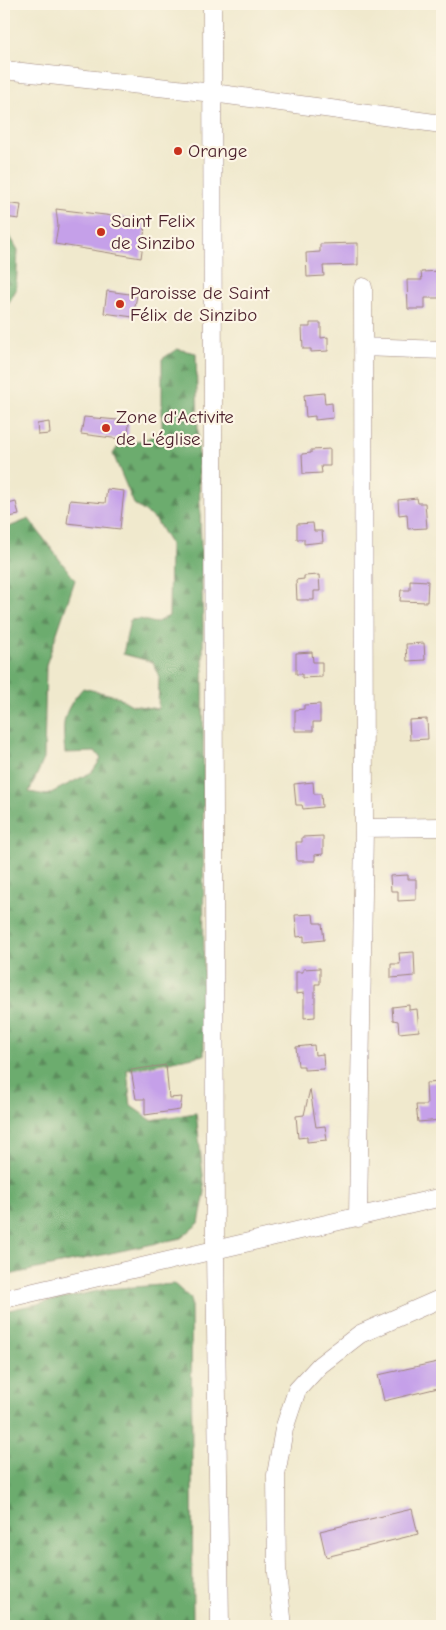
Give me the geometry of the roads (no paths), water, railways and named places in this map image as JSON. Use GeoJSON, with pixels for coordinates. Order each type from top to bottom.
{"type":"FeatureCollection","features":[{"type":"Feature","properties":{"kind":"street"},"geometry":{"type":"LineString","coordinates":[[212,4],[215,1250],[220,1626]]}},
{"type":"Feature","properties":{"kind":"street"},"geometry":{"type":"LineString","coordinates":[[4,70],[213,92],[442,124]]}},
{"type":"Feature","properties":{"kind":"street"},"geometry":{"type":"LineString","coordinates":[[358,1218],[364,828],[363,287]]}},
{"type":"Feature","properties":{"kind":"street"},"geometry":{"type":"LineString","coordinates":[[363,347],[442,350]]}},
{"type":"Feature","properties":{"kind":"street"},"geometry":{"type":"LineString","coordinates":[[364,828],[442,827]]}},
{"type":"Feature","properties":{"kind":"street"},"geometry":{"type":"LineString","coordinates":[[4,1299],[442,1197]]}},
{"type":"Feature","properties":{"kind":"street"},"geometry":{"type":"LineString","coordinates":[[283,1626],[277,1573],[276,1476],[284,1429],[296,1390],[320,1365],[360,1334],[442,1298]]}},
{"type":"Feature","properties":{"kind":"place","name":"Orange"},"geometry":{"type":"Point","coordinates":[178,151]}},
{"type":"Feature","properties":{"kind":"place","name":"Saint Felix de Sinzibo"},"geometry":{"type":"Point","coordinates":[101,232]}},
{"type":"Feature","properties":{"kind":"place","name":"Paroisse de Saint Félix de Sinzibo"},"geometry":{"type":"Point","coordinates":[120,304]}},
{"type":"Feature","properties":{"kind":"place","name":"Zone d'Activite de L'église"},"geometry":{"type":"Point","coordinates":[106,428]}}]}
